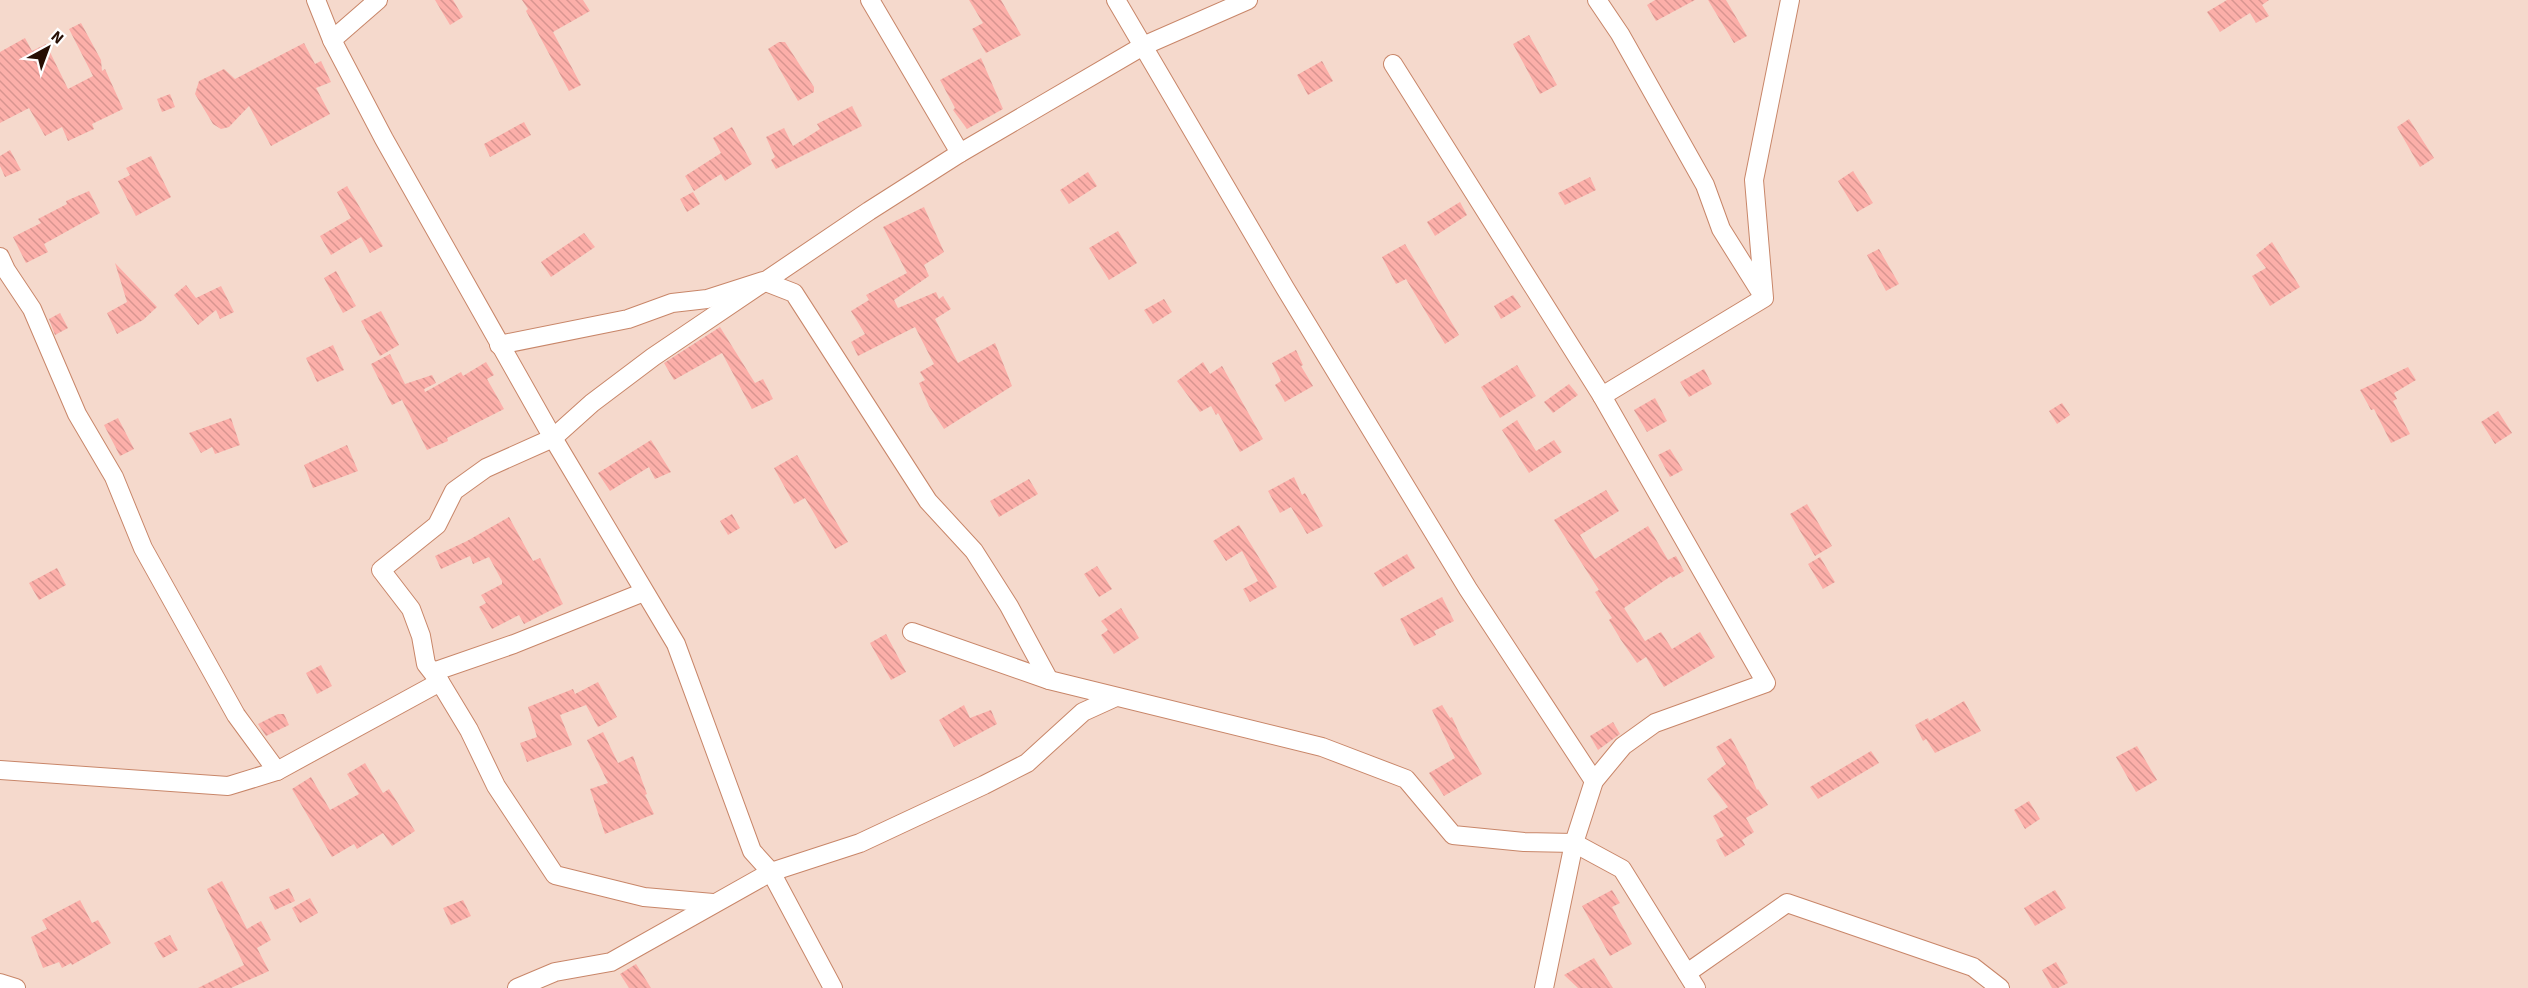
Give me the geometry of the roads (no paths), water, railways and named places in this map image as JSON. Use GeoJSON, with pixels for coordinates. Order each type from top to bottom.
{"type":"FeatureCollection","features":[{"type":"Feature","properties":{"kind":"street"},"geometry":{"type":"LineString","coordinates":[[316,0],[332,40],[384,139],[499,345],[676,644],[752,851],[771,872],[832,988]]}},
{"type":"Feature","properties":{"kind":"street"},"geometry":{"type":"LineString","coordinates":[[332,40],[378,0]]}},
{"type":"Feature","properties":{"kind":"street"},"geometry":{"type":"LineString","coordinates":[[870,0],[960,153]]}},
{"type":"Feature","properties":{"kind":"street"},"geometry":{"type":"LineString","coordinates":[[1116,0],[1291,298],[1468,589],[1594,781]]}},
{"type":"Feature","properties":{"kind":"street"},"geometry":{"type":"LineString","coordinates":[[714,903],[644,897],[555,875],[496,786],[469,730],[426,664],[411,609],[381,570],[437,525],[454,492],[486,468],[553,438],[592,403],[636,370],[763,281],[960,153],[1143,46],[1248,0]]}},
{"type":"Feature","properties":{"kind":"street"},"geometry":{"type":"LineString","coordinates":[[1597,0],[1620,34],[1706,184],[1721,229],[1764,298]]}},
{"type":"Feature","properties":{"kind":"street"},"geometry":{"type":"LineString","coordinates":[[1764,298],[1754,180],[1790,0]]}},
{"type":"Feature","properties":{"kind":"street"},"geometry":{"type":"LineString","coordinates":[[1393,64],[1602,396],[1766,683],[1654,723],[1623,746],[1594,781],[1574,843],[1544,988]]}},
{"type":"Feature","properties":{"kind":"street"},"geometry":{"type":"LineString","coordinates":[[0,257],[32,309],[77,414],[114,477],[143,548],[236,715],[278,771]]}},
{"type":"Feature","properties":{"kind":"street"},"geometry":{"type":"LineString","coordinates":[[499,345],[628,319],[672,303],[707,299],[763,281],[794,293],[928,501],[974,551],[1009,606],[1049,680]]}},
{"type":"Feature","properties":{"kind":"street"},"geometry":{"type":"LineString","coordinates":[[1602,396],[1764,298]]}},
{"type":"Feature","properties":{"kind":"street"},"geometry":{"type":"LineString","coordinates":[[0,770],[228,786],[278,771],[436,677],[644,592]]}},
{"type":"Feature","properties":{"kind":"street"},"geometry":{"type":"LineString","coordinates":[[912,632],[1049,680],[1322,747],[1406,779],[1453,834],[1524,842],[1574,843],[1622,869],[1692,981],[1787,903],[1973,967],[2000,988]]}},
{"type":"Feature","properties":{"kind":"street"},"geometry":{"type":"LineString","coordinates":[[517,988],[555,972],[611,963],[771,872],[861,843],[993,781],[1027,763],[1083,712],[1116,697]]}},
{"type":"Feature","properties":{"kind":"street"},"geometry":{"type":"LineString","coordinates":[[0,983],[16,988]]}}]}
